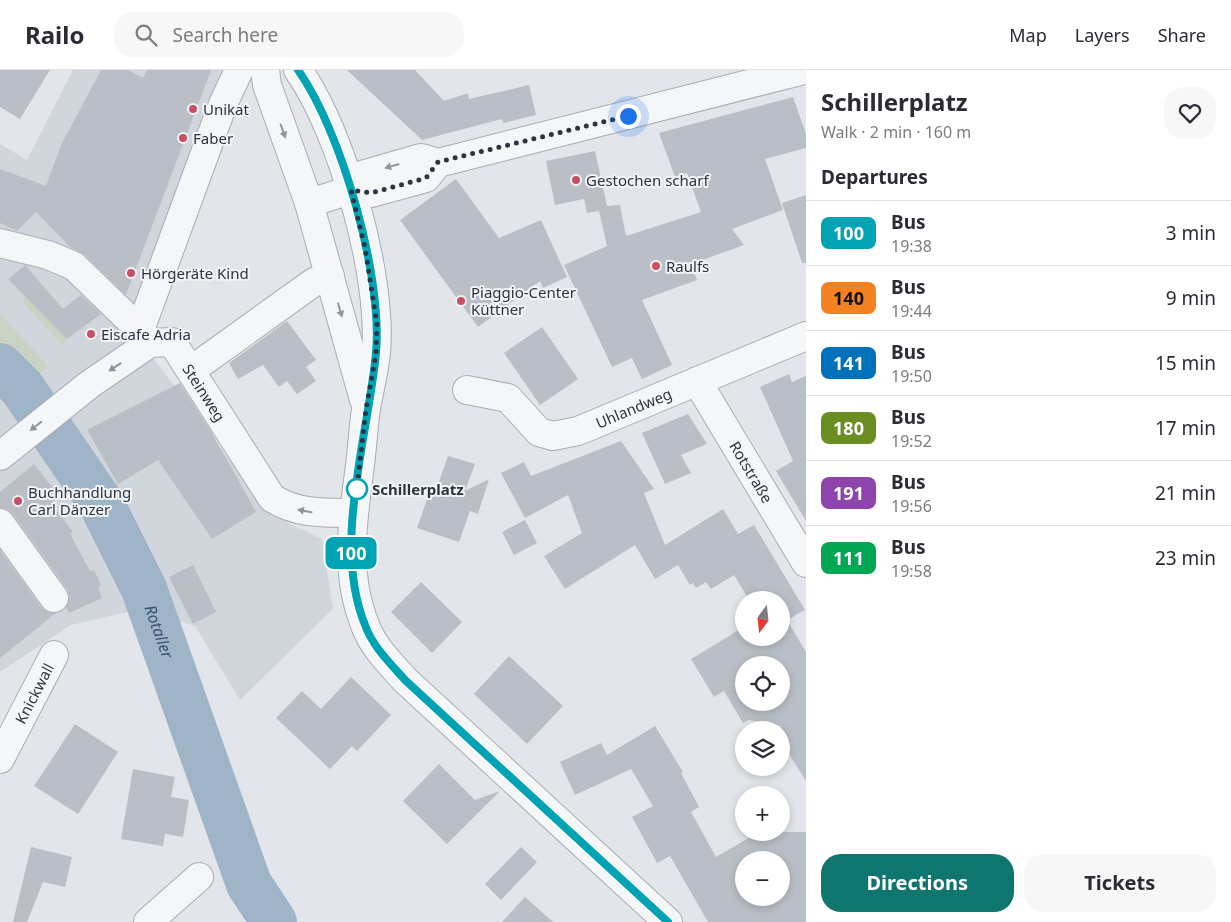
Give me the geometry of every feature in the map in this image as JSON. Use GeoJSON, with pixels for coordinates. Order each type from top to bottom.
{"type":"FeatureCollection","features":[{"type":"Feature","properties":{"kind":"street"},"geometry":{"type":"LineString","coordinates":[[264,70],[267,85],[309,203],[366,409]]}},
{"type":"Feature","properties":{"kind":"street"},"geometry":{"type":"LineString","coordinates":[[298,70],[310,87],[331,131],[351,190],[365,248],[377,324],[376,354],[366,409],[350,547],[355,596],[365,627],[380,652],[405,680],[527,795],[668,922]]}},
{"type":"Feature","properties":{"kind":"street"},"geometry":{"type":"LineString","coordinates":[[309,203],[351,190],[362,175],[421,158],[438,162],[631,126],[804,70]]}},
{"type":"Feature","properties":{"kind":"street"},"geometry":{"type":"LineString","coordinates":[[4,452],[90,384],[145,336],[223,104],[243,82]]}},
{"type":"Feature","properties":{"kind":"street"},"geometry":{"type":"LineString","coordinates":[[0,243],[48,255],[74,266],[145,336]]}},
{"type":"Feature","properties":{"kind":"street"},"geometry":{"type":"LineString","coordinates":[[197,366],[314,282],[330,276]]}},
{"type":"Feature","properties":{"kind":"street","name":"Steinweg"},"geometry":{"type":"LineString","coordinates":[[145,336],[172,342],[272,498],[286,507],[312,512],[353,513]]}},
{"type":"Feature","properties":{"kind":"street","name":"Uhlandweg"},"geometry":{"type":"LineString","coordinates":[[467,390],[508,398],[539,432],[553,436],[578,431],[806,336]]}},
{"type":"Feature","properties":{"kind":"street","name":"Rotstraße"},"geometry":{"type":"LineString","coordinates":[[697,381],[806,563]]}},
{"type":"Feature","properties":{"kind":"street"},"geometry":{"type":"LineString","coordinates":[[0,523],[54,598]]}},
{"type":"Feature","properties":{"kind":"street","name":"Knickwall"},"geometry":{"type":"LineString","coordinates":[[0,759],[54,655]]}},
{"type":"Feature","properties":{"kind":"street"},"geometry":{"type":"LineString","coordinates":[[148,922],[199,877]]}},
{"type":"Feature","properties":{"kind":"shaded area"},"geometry":{"type":"Polygon","coordinates":[[[73,70],[225,70],[135,334],[271,515],[322,539],[333,609],[240,700],[195,626],[141,609],[71,625],[0,672],[0,144],[27,160],[73,70]]]}},
{"type":"Feature","properties":{"kind":"green space"},"geometry":{"type":"Polygon","coordinates":[[[27,297],[67,339],[62,344],[22,302],[27,297]]]}},
{"type":"Feature","properties":{"kind":"green space"},"geometry":{"type":"Polygon","coordinates":[[[0,314],[48,366],[35,379],[0,342],[0,314]]]}},
{"type":"Feature","properties":{"kind":"green space"},"geometry":{"type":"Polygon","coordinates":[[[0,344],[33,378],[110,481],[156,572],[258,854],[295,922],[249,922],[219,860],[163,699],[130,583],[63,466],[0,386],[0,344]]]}},
{"type":"Feature","properties":{"kind":"building"},"geometry":{"type":"Polygon","coordinates":[[[0,70],[50,70],[20,119],[0,107],[0,70]]]}},
{"type":"Feature","properties":{"kind":"building"},"geometry":{"type":"Polygon","coordinates":[[[101,70],[128,70],[143,78],[147,70],[211,70],[126,295],[85,255],[70,247],[36,212],[17,231],[0,223],[0,169],[46,186],[61,145],[101,70]]]}},
{"type":"Feature","properties":{"kind":"building"},"geometry":{"type":"Polygon","coordinates":[[[347,70],[415,70],[444,101],[468,93],[469,99],[529,85],[536,115],[503,123],[502,119],[422,140],[347,70]]]}},
{"type":"Feature","properties":{"kind":"building"},"geometry":{"type":"Polygon","coordinates":[[[793,97],[806,134],[806,148],[765,159],[783,210],[732,229],[744,245],[691,264],[697,280],[642,300],[672,365],[642,379],[632,358],[612,367],[564,265],[607,246],[599,211],[587,213],[584,199],[555,205],[546,161],[595,151],[607,206],[620,205],[626,236],[701,212],[687,173],[675,177],[659,133],[793,97]]]}},
{"type":"Feature","properties":{"kind":"building"},"geometry":{"type":"Polygon","coordinates":[[[456,179],[499,238],[541,220],[567,277],[543,288],[540,281],[478,327],[400,220],[456,179]]]}},
{"type":"Feature","properties":{"kind":"building"},"geometry":{"type":"Polygon","coordinates":[[[806,195],[806,263],[802,263],[782,203],[806,195]]]}},
{"type":"Feature","properties":{"kind":"building"},"geometry":{"type":"Polygon","coordinates":[[[25,265],[63,309],[81,295],[101,314],[67,339],[8,279],[25,265]]]}},
{"type":"Feature","properties":{"kind":"building"},"geometry":{"type":"Polygon","coordinates":[[[287,321],[316,360],[306,367],[316,381],[297,394],[287,381],[279,387],[263,365],[238,379],[229,363],[287,321]]]}},
{"type":"Feature","properties":{"kind":"building"},"geometry":{"type":"Polygon","coordinates":[[[542,327],[578,379],[540,405],[504,353],[542,327]]]}},
{"type":"Feature","properties":{"kind":"building"},"geometry":{"type":"Polygon","coordinates":[[[789,374],[792,382],[806,376],[806,521],[776,471],[793,461],[760,387],[789,374]]]}},
{"type":"Feature","properties":{"kind":"building"},"geometry":{"type":"Polygon","coordinates":[[[180,383],[212,433],[256,512],[212,539],[158,460],[118,484],[87,430],[180,383]]]}},
{"type":"Feature","properties":{"kind":"building"},"geometry":{"type":"Polygon","coordinates":[[[688,414],[707,444],[681,455],[691,473],[665,484],[642,433],[688,414]]]}},
{"type":"Feature","properties":{"kind":"building"},"geometry":{"type":"Polygon","coordinates":[[[621,441],[654,489],[644,493],[665,545],[723,509],[738,534],[754,525],[805,610],[790,618],[790,591],[744,591],[734,575],[711,589],[706,582],[696,588],[693,583],[690,585],[678,565],[655,579],[635,545],[565,589],[544,556],[582,533],[568,495],[525,518],[501,473],[524,462],[531,476],[621,441]]]}},
{"type":"Feature","properties":{"kind":"building"},"geometry":{"type":"Polygon","coordinates":[[[448,456],[475,464],[465,491],[489,479],[478,514],[470,511],[459,542],[417,528],[432,485],[437,487],[448,456]]]}},
{"type":"Feature","properties":{"kind":"building"},"geometry":{"type":"Polygon","coordinates":[[[34,464],[59,496],[51,503],[73,532],[70,534],[90,571],[94,570],[101,585],[98,587],[102,598],[69,613],[66,607],[70,597],[67,589],[13,514],[7,509],[0,508],[0,492],[34,464]]]}},
{"type":"Feature","properties":{"kind":"building"},"geometry":{"type":"Polygon","coordinates":[[[525,520],[537,543],[514,555],[502,532],[525,520]]]}},
{"type":"Feature","properties":{"kind":"building"},"geometry":{"type":"Polygon","coordinates":[[[0,550],[41,607],[48,612],[56,613],[0,658],[0,550]]]}},
{"type":"Feature","properties":{"kind":"building"},"geometry":{"type":"Polygon","coordinates":[[[193,565],[216,612],[193,624],[169,577],[193,565]]]}},
{"type":"Feature","properties":{"kind":"building"},"geometry":{"type":"Polygon","coordinates":[[[421,582],[462,622],[432,653],[391,612],[421,582]]]}},
{"type":"Feature","properties":{"kind":"building"},"geometry":{"type":"Polygon","coordinates":[[[790,625],[806,652],[806,781],[790,755],[790,721],[742,721],[736,711],[790,711],[790,656],[735,656],[735,710],[724,691],[714,697],[691,659],[735,632],[735,646],[790,646],[790,625]]]}},
{"type":"Feature","properties":{"kind":"building"},"geometry":{"type":"Polygon","coordinates":[[[509,656],[563,706],[527,744],[474,694],[509,656]]]}},
{"type":"Feature","properties":{"kind":"building"},"geometry":{"type":"Polygon","coordinates":[[[351,677],[391,715],[357,751],[352,746],[330,769],[276,718],[302,691],[321,709],[351,677]]]}},
{"type":"Feature","properties":{"kind":"building"},"geometry":{"type":"Polygon","coordinates":[[[75,724],[118,752],[78,814],[34,786],[75,724]]]}},
{"type":"Feature","properties":{"kind":"building"},"geometry":{"type":"Polygon","coordinates":[[[655,726],[683,772],[681,773],[699,807],[691,812],[716,857],[744,841],[790,841],[790,832],[806,832],[806,922],[708,922],[670,856],[657,863],[632,817],[653,806],[631,769],[575,795],[560,762],[601,743],[607,755],[655,726]]]}},
{"type":"Feature","properties":{"kind":"building"},"geometry":{"type":"Polygon","coordinates":[[[439,764],[475,800],[500,791],[447,844],[403,801],[439,764]]]}},
{"type":"Feature","properties":{"kind":"building"},"geometry":{"type":"Polygon","coordinates":[[[133,769],[175,777],[171,797],[189,800],[183,837],[165,834],[163,846],[121,839],[133,769]]]}},
{"type":"Feature","properties":{"kind":"building"},"geometry":{"type":"Polygon","coordinates":[[[31,847],[72,857],[65,887],[43,882],[27,922],[13,922],[31,847]]]}},
{"type":"Feature","properties":{"kind":"building"},"geometry":{"type":"Polygon","coordinates":[[[521,847],[537,862],[501,900],[485,884],[521,847]]]}},
{"type":"Feature","properties":{"kind":"building"},"geometry":{"type":"Polygon","coordinates":[[[525,897],[553,922],[502,922],[525,897]]]}},
{"type":"Feature","properties":{"kind":"waterway","name":"Rotaller"},"geometry":{"type":"LineString","coordinates":[[0,366],[22,388],[101,503],[144,589],[249,884],[274,922]]}},
{"type":"Feature","properties":{"kind":"bus line","name":"100"},"geometry":{"type":"LineString","coordinates":[[298,70],[310,87],[331,131],[351,190],[374,295],[377,324],[376,354],[366,409],[350,547],[355,596],[365,627],[380,652],[405,680],[527,795],[668,922]]}},
{"type":"Feature","properties":{"kind":"place","name":"Unikat"},"geometry":{"type":"Point","coordinates":[193,109]}},
{"type":"Feature","properties":{"kind":"place","name":"Faber"},"geometry":{"type":"Point","coordinates":[183,138]}},
{"type":"Feature","properties":{"kind":"place","name":"Gestochen scharf"},"geometry":{"type":"Point","coordinates":[576,180]}},
{"type":"Feature","properties":{"kind":"place","name":"Raulfs"},"geometry":{"type":"Point","coordinates":[656,266]}},
{"type":"Feature","properties":{"kind":"place","name":"Hörgeräte Kind"},"geometry":{"type":"Point","coordinates":[131,273]}},
{"type":"Feature","properties":{"kind":"place","name":"Piaggio-Center Küttner"},"geometry":{"type":"Point","coordinates":[461,301]}},
{"type":"Feature","properties":{"kind":"place","name":"Eiscafe Adria"},"geometry":{"type":"Point","coordinates":[91,334]}},
{"type":"Feature","properties":{"kind":"place","name":"Schillerplatz"},"geometry":{"type":"Point","coordinates":[357,489]}},
{"type":"Feature","properties":{"kind":"place","name":"Buchhandlung Carl Dänzer"},"geometry":{"type":"Point","coordinates":[18,501]}},
{"type":"Feature","properties":{"kind":"route"},"geometry":{"type":"LineString","coordinates":[[357,489],[356,496],[366,409],[376,354],[377,324],[374,295],[365,248],[351,190],[371,193],[426,178],[438,162],[628,116]]}}]}
